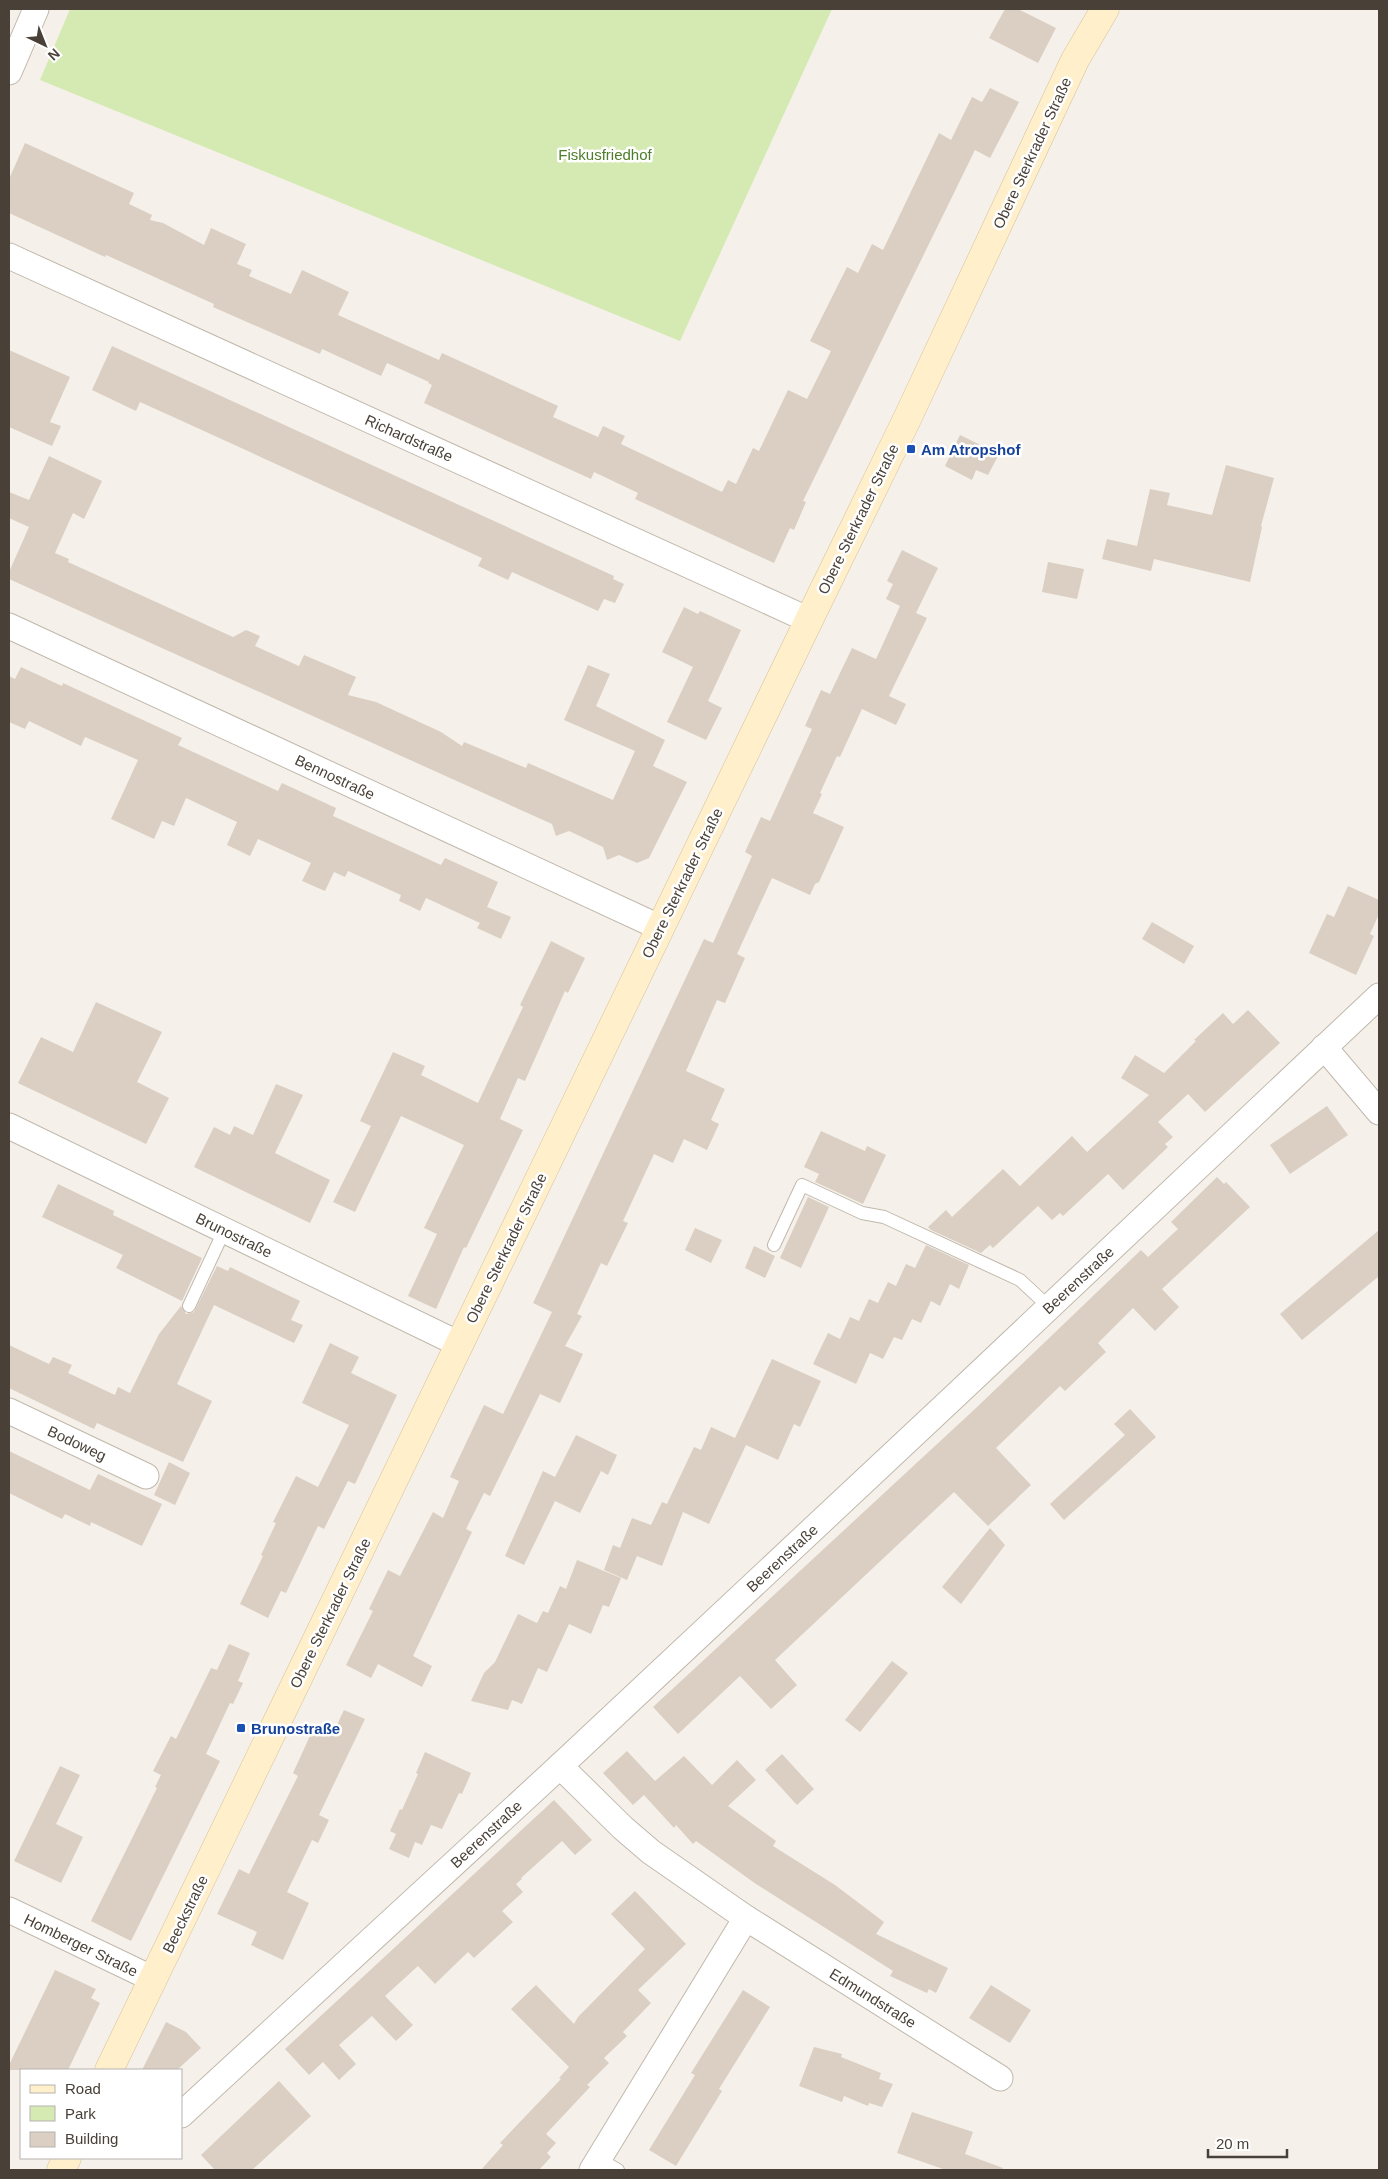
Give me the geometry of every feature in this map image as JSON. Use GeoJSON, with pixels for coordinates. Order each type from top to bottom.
{"type":"FeatureCollection","features":[{"type":"Feature","properties":{"kind":"street"},"geometry":{"type":"LineString","coordinates":[[9,72],[36,9]]}},
{"type":"Feature","properties":{"kind":"street","name":"Obere Sterkrader Straße"},"geometry":{"type":"LineString","coordinates":[[260,1758],[809,620],[908,419],[1075,60],[1104,9]]}},
{"type":"Feature","properties":{"kind":"street","name":"Richardstraße"},"geometry":{"type":"LineString","coordinates":[[9,256],[809,620]]}},
{"type":"Feature","properties":{"kind":"street","name":"Bennostraße"},"geometry":{"type":"LineString","coordinates":[[9,626],[661,928]]}},
{"type":"Feature","properties":{"kind":"street","name":"Beerenstraße"},"geometry":{"type":"LineString","coordinates":[[182,2114],[560,1766],[1379,996]]}},
{"type":"Feature","properties":{"kind":"street"},"geometry":{"type":"LineString","coordinates":[[1324,1047],[1379,1112]]}},
{"type":"Feature","properties":{"kind":"street","name":"Brunostraße"},"geometry":{"type":"LineString","coordinates":[[9,1126],[459,1344]]}},
{"type":"Feature","properties":{"kind":"street","name":"Bodoweg"},"geometry":{"type":"LineString","coordinates":[[9,1411],[146,1476]]}},
{"type":"Feature","properties":{"kind":"street","name":"Beeckstraße"},"geometry":{"type":"LineString","coordinates":[[109,2069],[260,1758]]}},
{"type":"Feature","properties":{"kind":"street","name":"Edmundstraße"},"geometry":{"type":"LineString","coordinates":[[560,1766],[623,1828],[651,1852],[746,1918],[1000,2078]]}},
{"type":"Feature","properties":{"kind":"street","name":"Homberger Straße"},"geometry":{"type":"LineString","coordinates":[[9,1910],[153,1979]]}},
{"type":"Feature","properties":{"kind":"street"},"geometry":{"type":"LineString","coordinates":[[603,2167],[746,1918]]}},
{"type":"Feature","properties":{"kind":"lane"},"geometry":{"type":"LineString","coordinates":[[774,1245],[802,1185],[862,1213],[884,1217],[1020,1280],[1049,1307]]}},
{"type":"Feature","properties":{"kind":"lane"},"geometry":{"type":"LineString","coordinates":[[189,1306],[224,1230]]}},
{"type":"Feature","properties":{"kind":"green space","name":"Fiskusfriedhof"},"geometry":{"type":"Polygon","coordinates":[[[70,9],[832,9],[680,341],[40,80],[70,9]]]}},
{"type":"Feature","properties":{"kind":"building"},"geometry":{"type":"Polygon","coordinates":[[[1005,9],[1018,9],[1056,28],[1038,63],[989,38],[1005,9]]]}},
{"type":"Feature","properties":{"kind":"building"},"geometry":{"type":"Polygon","coordinates":[[[990,88],[1019,102],[990,158],[975,150],[803,501],[806,502],[794,530],[790,528],[774,563],[635,499],[638,493],[594,472],[591,479],[424,403],[432,385],[429,382],[387,363],[381,376],[322,349],[320,354],[213,307],[214,304],[106,255],[105,257],[9,213],[9,179],[25,143],[134,193],[129,204],[152,215],[150,220],[163,223],[204,245],[211,228],[246,244],[237,264],[252,270],[249,276],[291,294],[302,270],[349,292],[338,315],[439,360],[442,353],[558,406],[553,417],[598,437],[603,426],[625,436],[621,444],[722,492],[728,480],[736,484],[753,448],[759,451],[788,390],[807,399],[831,351],[810,341],[847,267],[858,273],[872,244],[883,250],[939,133],[951,140],[972,97],[982,102],[990,88]]]}},
{"type":"Feature","properties":{"kind":"building"},"geometry":{"type":"Polygon","coordinates":[[[112,346],[614,576],[613,579],[624,584],[615,603],[604,599],[598,611],[512,572],[508,580],[478,566],[482,558],[140,402],[136,411],[92,390],[112,346]]]}},
{"type":"Feature","properties":{"kind":"building"},"geometry":{"type":"Polygon","coordinates":[[[9,350],[70,377],[50,422],[61,426],[52,446],[9,427],[9,350]]]}},
{"type":"Feature","properties":{"kind":"building"},"geometry":{"type":"Polygon","coordinates":[[[960,435],[999,454],[988,475],[976,470],[972,480],[945,466],[960,435]]]}},
{"type":"Feature","properties":{"kind":"building"},"geometry":{"type":"Polygon","coordinates":[[[49,456],[102,481],[84,519],[73,513],[55,553],[69,559],[68,562],[233,637],[246,630],[260,636],[255,646],[299,666],[304,655],[356,677],[348,695],[376,702],[441,732],[462,746],[464,742],[526,768],[528,763],[613,800],[635,751],[564,720],[588,665],[610,674],[596,706],[665,740],[653,766],[687,782],[649,858],[637,863],[619,855],[607,860],[603,847],[569,831],[556,836],[552,824],[9,579],[9,572],[29,527],[9,518],[9,492],[29,500],[49,456]]]}},
{"type":"Feature","properties":{"kind":"building"},"geometry":{"type":"Polygon","coordinates":[[[1226,465],[1274,478],[1261,526],[1250,582],[1154,559],[1151,571],[1102,559],[1107,539],[1137,546],[1150,489],[1170,493],[1167,505],[1212,515],[1226,465]]]}},
{"type":"Feature","properties":{"kind":"building"},"geometry":{"type":"Polygon","coordinates":[[[902,550],[938,568],[916,613],[927,618],[889,696],[906,704],[896,725],[862,709],[840,757],[837,756],[813,813],[844,827],[819,882],[815,884],[810,895],[772,878],[737,954],[745,958],[725,1003],[717,1000],[686,1071],[725,1089],[711,1120],[719,1124],[707,1150],[684,1139],[673,1163],[654,1154],[623,1221],[628,1223],[607,1266],[601,1263],[577,1314],[582,1316],[565,1346],[583,1354],[560,1403],[540,1394],[490,1496],[484,1493],[466,1529],[472,1532],[413,1656],[432,1666],[422,1687],[378,1664],[371,1678],[346,1665],[373,1611],[369,1609],[388,1570],[400,1576],[433,1512],[443,1518],[459,1481],[450,1477],[484,1405],[503,1414],[552,1312],[533,1303],[704,939],[713,943],[752,856],[745,852],[761,817],[770,821],[812,729],[805,726],[821,690],[830,694],[852,648],[876,659],[900,606],[886,599],[893,584],[887,581],[902,550]]]}},
{"type":"Feature","properties":{"kind":"building"},"geometry":{"type":"Polygon","coordinates":[[[1048,562],[1084,569],[1077,599],[1042,592],[1048,562]]]}},
{"type":"Feature","properties":{"kind":"building"},"geometry":{"type":"Polygon","coordinates":[[[684,607],[698,614],[700,611],[741,630],[708,701],[722,708],[706,740],[667,722],[693,667],[662,652],[684,607]]]}},
{"type":"Feature","properties":{"kind":"building"},"geometry":{"type":"Polygon","coordinates":[[[21,667],[62,686],[63,683],[182,738],[178,745],[278,791],[282,783],[336,808],[333,816],[441,865],[445,858],[498,882],[487,907],[511,917],[501,939],[477,928],[480,923],[426,898],[420,911],[399,901],[401,895],[348,871],[345,877],[334,872],[325,891],[302,881],[311,863],[258,839],[250,856],[227,845],[237,822],[186,798],[174,826],[162,821],[154,839],[111,819],[138,760],[85,737],[81,746],[29,721],[25,729],[9,722],[9,676],[15,679],[21,667]]]}},
{"type":"Feature","properties":{"kind":"building"},"geometry":{"type":"Polygon","coordinates":[[[1348,886],[1379,900],[1379,914],[1370,934],[1374,936],[1356,975],[1309,953],[1327,914],[1334,917],[1348,886]]]}},
{"type":"Feature","properties":{"kind":"building"},"geometry":{"type":"Polygon","coordinates":[[[1152,922],[1194,946],[1184,964],[1142,939],[1152,922]]]}},
{"type":"Feature","properties":{"kind":"building"},"geometry":{"type":"Polygon","coordinates":[[[551,941],[585,958],[568,993],[565,991],[525,1081],[518,1078],[500,1119],[523,1130],[466,1248],[464,1247],[436,1309],[408,1296],[437,1234],[424,1228],[464,1145],[401,1116],[355,1212],[333,1202],[371,1126],[360,1121],[393,1052],[425,1066],[421,1075],[478,1103],[523,1007],[520,1005],[551,941]]]}},
{"type":"Feature","properties":{"kind":"building"},"geometry":{"type":"Polygon","coordinates":[[[96,1002],[162,1032],[137,1082],[169,1098],[146,1144],[18,1083],[41,1037],[73,1052],[96,1002]]]}},
{"type":"Feature","properties":{"kind":"building"},"geometry":{"type":"Polygon","coordinates":[[[1248,1010],[1280,1043],[1205,1112],[1188,1094],[1158,1122],[1173,1137],[1165,1144],[1168,1147],[1123,1190],[1108,1174],[1063,1216],[1060,1213],[1052,1220],[1038,1206],[993,1248],[990,1245],[981,1253],[928,1227],[946,1210],[952,1217],[1003,1169],[1020,1186],[1072,1136],[1087,1152],[1149,1095],[1121,1078],[1135,1055],[1164,1073],[1196,1041],[1194,1040],[1223,1013],[1233,1024],[1248,1010]]]}},
{"type":"Feature","properties":{"kind":"building"},"geometry":{"type":"Polygon","coordinates":[[[276,1084],[303,1095],[275,1153],[330,1180],[310,1223],[194,1167],[214,1127],[230,1135],[234,1126],[253,1135],[276,1084]]]}},
{"type":"Feature","properties":{"kind":"building"},"geometry":{"type":"Polygon","coordinates":[[[1327,1106],[1348,1135],[1290,1174],[1270,1145],[1327,1106]]]}},
{"type":"Feature","properties":{"kind":"building"},"geometry":{"type":"Polygon","coordinates":[[[821,1131],[865,1151],[867,1146],[886,1155],[863,1204],[815,1182],[819,1174],[804,1167],[821,1131]]]}},
{"type":"Feature","properties":{"kind":"building"},"geometry":{"type":"Polygon","coordinates":[[[1217,1177],[1224,1184],[1226,1182],[1250,1207],[1162,1289],[1179,1307],[1155,1331],[1133,1308],[1098,1343],[1106,1352],[1065,1391],[1060,1386],[996,1448],[1031,1485],[988,1526],[954,1492],[775,1660],[797,1685],[771,1709],[740,1676],[678,1734],[653,1707],[976,1408],[1141,1250],[1148,1257],[1178,1229],[1171,1222],[1217,1177]]]}},
{"type":"Feature","properties":{"kind":"building"},"geometry":{"type":"Polygon","coordinates":[[[58,1184],[114,1211],[113,1215],[202,1258],[182,1301],[116,1268],[123,1255],[42,1217],[58,1184]]]}},
{"type":"Feature","properties":{"kind":"building"},"geometry":{"type":"Polygon","coordinates":[[[808,1197],[829,1207],[801,1268],[780,1258],[808,1197]]]}},
{"type":"Feature","properties":{"kind":"building"},"geometry":{"type":"Polygon","coordinates":[[[695,1228],[722,1240],[711,1263],[685,1250],[695,1228]]]}},
{"type":"Feature","properties":{"kind":"building"},"geometry":{"type":"Polygon","coordinates":[[[1379,1230],[1379,1276],[1302,1340],[1280,1314],[1379,1230]]]}},
{"type":"Feature","properties":{"kind":"building"},"geometry":{"type":"Polygon","coordinates":[[[926,1245],[969,1265],[959,1289],[950,1284],[940,1306],[931,1301],[921,1323],[912,1319],[902,1340],[894,1337],[883,1359],[870,1353],[856,1384],[813,1364],[828,1333],[840,1339],[850,1317],[859,1321],[869,1299],[878,1303],[888,1282],[896,1286],[906,1264],[915,1268],[926,1245]]]}},
{"type":"Feature","properties":{"kind":"building"},"geometry":{"type":"Polygon","coordinates":[[[754,1246],[775,1256],[765,1278],[745,1268],[754,1246]]]}},
{"type":"Feature","properties":{"kind":"building"},"geometry":{"type":"Polygon","coordinates":[[[217,1266],[228,1271],[230,1267],[300,1301],[291,1320],[303,1325],[294,1343],[214,1305],[177,1384],[212,1401],[183,1462],[97,1423],[94,1429],[9,1388],[9,1345],[49,1364],[53,1357],[72,1365],[68,1373],[115,1395],[118,1387],[130,1393],[159,1334],[181,1306],[186,1314],[194,1312],[217,1266]]]}},
{"type":"Feature","properties":{"kind":"building"},"geometry":{"type":"Polygon","coordinates":[[[330,1343],[359,1357],[351,1373],[397,1395],[355,1484],[348,1481],[324,1529],[318,1526],[286,1593],[281,1591],[268,1618],[240,1604],[263,1556],[261,1555],[276,1523],[273,1522],[296,1476],[318,1487],[349,1425],[302,1403],[330,1343]]]}},
{"type":"Feature","properties":{"kind":"building"},"geometry":{"type":"Polygon","coordinates":[[[772,1359],[821,1381],[800,1427],[794,1424],[778,1460],[746,1445],[709,1524],[683,1512],[662,1566],[637,1556],[627,1580],[604,1570],[613,1545],[620,1548],[632,1518],[651,1525],[662,1502],[667,1504],[694,1447],[701,1450],[711,1427],[735,1438],[772,1359]]]}},
{"type":"Feature","properties":{"kind":"building"},"geometry":{"type":"Polygon","coordinates":[[[1130,1409],[1156,1437],[1064,1520],[1050,1504],[1125,1435],[1114,1424],[1130,1409]]]}},
{"type":"Feature","properties":{"kind":"building"},"geometry":{"type":"Polygon","coordinates":[[[576,1435],[617,1455],[608,1475],[601,1471],[580,1513],[555,1501],[524,1565],[505,1556],[543,1471],[555,1477],[576,1435]]]}},
{"type":"Feature","properties":{"kind":"building"},"geometry":{"type":"Polygon","coordinates":[[[9,1451],[90,1490],[98,1474],[162,1504],[142,1546],[91,1522],[90,1526],[65,1514],[62,1519],[9,1493],[9,1451]]]}},
{"type":"Feature","properties":{"kind":"building"},"geometry":{"type":"Polygon","coordinates":[[[169,1462],[190,1473],[175,1505],[154,1495],[169,1462]]]}},
{"type":"Feature","properties":{"kind":"building"},"geometry":{"type":"Polygon","coordinates":[[[990,1528],[1005,1545],[961,1604],[942,1587],[990,1528]]]}},
{"type":"Feature","properties":{"kind":"building"},"geometry":{"type":"Polygon","coordinates":[[[577,1560],[621,1578],[609,1607],[603,1605],[591,1634],[569,1624],[547,1672],[538,1668],[522,1704],[512,1700],[508,1710],[471,1701],[484,1673],[495,1662],[518,1614],[537,1623],[543,1611],[548,1613],[560,1586],[566,1589],[577,1560]]]}},
{"type":"Feature","properties":{"kind":"building"},"geometry":{"type":"Polygon","coordinates":[[[229,1644],[250,1653],[238,1681],[243,1683],[233,1704],[230,1703],[206,1754],[220,1761],[131,1941],[91,1921],[157,1788],[155,1787],[161,1775],[153,1771],[171,1736],[176,1739],[211,1668],[217,1670],[229,1644]]]}},
{"type":"Feature","properties":{"kind":"building"},"geometry":{"type":"Polygon","coordinates":[[[892,1661],[908,1673],[860,1732],[845,1720],[892,1661]]]}},
{"type":"Feature","properties":{"kind":"building"},"geometry":{"type":"Polygon","coordinates":[[[344,1710],[365,1719],[319,1815],[329,1820],[318,1843],[312,1840],[287,1892],[309,1903],[283,1960],[251,1945],[257,1932],[217,1914],[239,1869],[249,1874],[298,1776],[293,1773],[315,1725],[333,1733],[344,1710]]]}},
{"type":"Feature","properties":{"kind":"building"},"geometry":{"type":"Polygon","coordinates":[[[627,1751],[655,1781],[684,1756],[712,1785],[737,1760],[756,1780],[728,1806],[776,1841],[773,1846],[835,1885],[884,1922],[876,1934],[948,1968],[936,1993],[929,1989],[927,1993],[890,1976],[893,1971],[756,1884],[696,1841],[693,1844],[676,1825],[674,1828],[644,1795],[633,1805],[603,1773],[627,1751]]]}},
{"type":"Feature","properties":{"kind":"building"},"geometry":{"type":"Polygon","coordinates":[[[425,1752],[471,1773],[462,1794],[459,1793],[442,1829],[431,1825],[422,1845],[415,1842],[409,1858],[389,1849],[396,1834],[390,1831],[400,1809],[402,1810],[418,1774],[416,1773],[425,1752]]]}},
{"type":"Feature","properties":{"kind":"building"},"geometry":{"type":"Polygon","coordinates":[[[782,1754],[814,1789],[797,1805],[765,1770],[782,1754]]]}},
{"type":"Feature","properties":{"kind":"building"},"geometry":{"type":"Polygon","coordinates":[[[60,1766],[80,1775],[56,1824],[83,1837],[61,1883],[14,1861],[60,1766]]]}},
{"type":"Feature","properties":{"kind":"building"},"geometry":{"type":"Polygon","coordinates":[[[554,1800],[592,1840],[575,1855],[562,1841],[521,1878],[516,1884],[523,1892],[502,1911],[513,1922],[474,1958],[468,1952],[435,1984],[418,1966],[385,1996],[413,2025],[396,2041],[372,2016],[339,2045],[356,2064],[339,2080],[323,2062],[309,2075],[285,2049],[554,1800]]]}},
{"type":"Feature","properties":{"kind":"building"},"geometry":{"type":"Polygon","coordinates":[[[635,1891],[686,1944],[638,1990],[651,2003],[623,2032],[627,2036],[604,2058],[609,2063],[587,2085],[590,2087],[546,2134],[556,2143],[547,2153],[551,2157],[539,2170],[481,2170],[503,2145],[500,2143],[561,2079],[559,2078],[569,2067],[511,2009],[536,1985],[574,2024],[578,2017],[645,1949],[611,1914],[635,1891]]]}},
{"type":"Feature","properties":{"kind":"building"},"geometry":{"type":"Polygon","coordinates":[[[55,1970],[96,1989],[91,1998],[100,2003],[68,2069],[9,2070],[9,2065],[55,1970]]]}},
{"type":"Feature","properties":{"kind":"building"},"geometry":{"type":"Polygon","coordinates":[[[991,1985],[1031,2010],[1010,2043],[969,2018],[991,1985]]]}},
{"type":"Feature","properties":{"kind":"building"},"geometry":{"type":"Polygon","coordinates":[[[743,1990],[770,2007],[719,2089],[722,2091],[676,2166],[649,2150],[695,2075],[691,2073],[743,1990]]]}},
{"type":"Feature","properties":{"kind":"building"},"geometry":{"type":"Polygon","coordinates":[[[166,2022],[186,2032],[201,2048],[178,2069],[142,2069],[166,2022]]]}},
{"type":"Feature","properties":{"kind":"building"},"geometry":{"type":"Polygon","coordinates":[[[814,2047],[842,2054],[841,2057],[881,2073],[879,2079],[893,2084],[882,2107],[869,2103],[868,2106],[844,2096],[842,2102],[799,2086],[814,2047]]]}},
{"type":"Feature","properties":{"kind":"building"},"geometry":{"type":"Polygon","coordinates":[[[279,2081],[311,2116],[252,2170],[215,2170],[201,2155],[279,2081]]]}},
{"type":"Feature","properties":{"kind":"building"},"geometry":{"type":"Polygon","coordinates":[[[912,2112],[973,2132],[965,2154],[1003,2168],[1002,2170],[946,2170],[897,2153],[912,2112]]]}},
{"type":"Feature","properties":{"kind":"place","name":"Am Atropshof"},"geometry":{"type":"Point","coordinates":[911,449]}},
{"type":"Feature","properties":{"kind":"place","name":"Brunostraße"},"geometry":{"type":"Point","coordinates":[241,1728]}}]}
